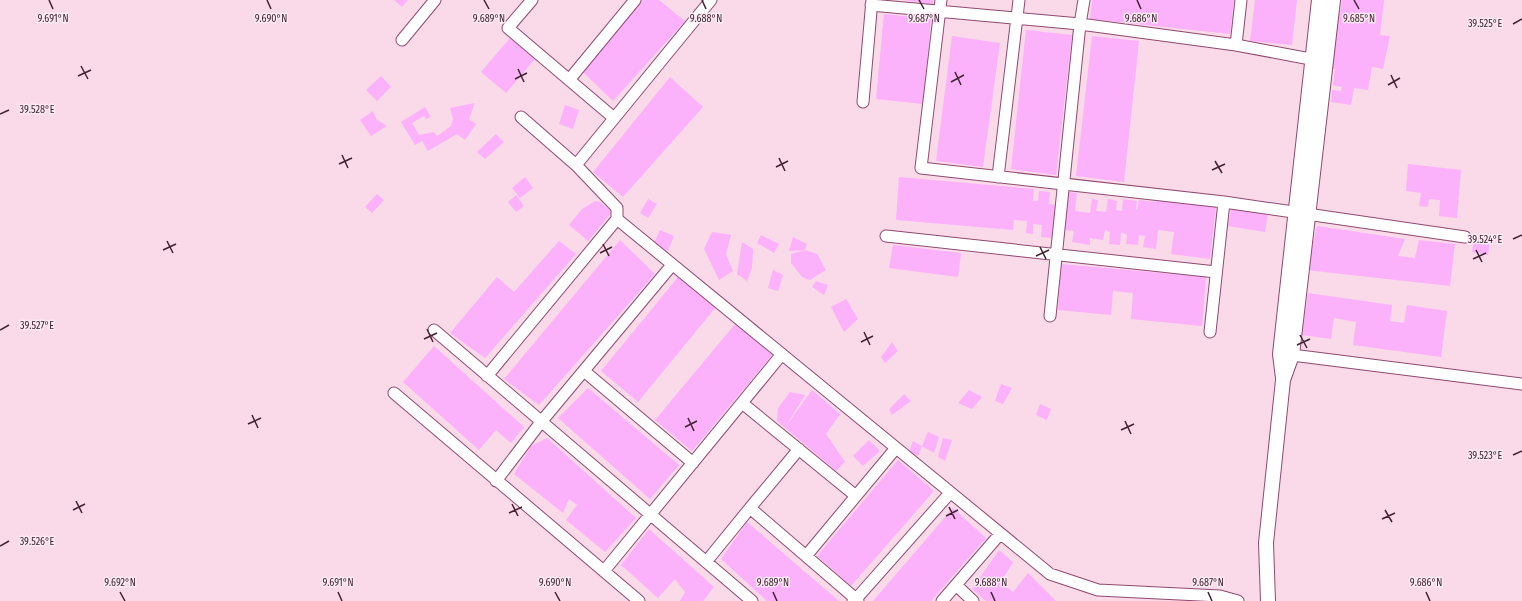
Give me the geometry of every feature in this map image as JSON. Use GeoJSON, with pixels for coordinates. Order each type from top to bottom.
{"type":"FeatureCollection","features":[{"type":"Feature","properties":{"kind":"street"},"geometry":{"type":"LineString","coordinates":[[402,40],[435,0]]}},
{"type":"Feature","properties":{"kind":"street"},"geometry":{"type":"LineString","coordinates":[[532,0],[508,28],[614,118]]}},
{"type":"Feature","properties":{"kind":"street"},"geometry":{"type":"LineString","coordinates":[[569,80],[635,0]]}},
{"type":"Feature","properties":{"kind":"street"},"geometry":{"type":"LineString","coordinates":[[998,177],[1019,0]]}},
{"type":"Feature","properties":{"kind":"street"},"geometry":{"type":"LineString","coordinates":[[1050,316],[1065,184],[1080,24],[1084,0]]}},
{"type":"Feature","properties":{"kind":"street"},"geometry":{"type":"LineString","coordinates":[[1236,45],[1241,0]]}},
{"type":"Feature","properties":{"kind":"street"},"geometry":{"type":"LineString","coordinates":[[1319,0],[1319,61]]}},
{"type":"Feature","properties":{"kind":"street"},"geometry":{"type":"LineString","coordinates":[[1268,601],[1266,543],[1283,380],[1319,61],[1332,0]]}},
{"type":"Feature","properties":{"kind":"street"},"geometry":{"type":"LineString","coordinates":[[576,164],[708,1]]}},
{"type":"Feature","properties":{"kind":"street"},"geometry":{"type":"LineString","coordinates":[[863,102],[871,2],[941,6],[1017,18],[1080,24],[1236,45],[1319,61]]}},
{"type":"Feature","properties":{"kind":"street"},"geometry":{"type":"LineString","coordinates":[[941,6],[921,168],[1224,202],[1465,237]]}},
{"type":"Feature","properties":{"kind":"street"},"geometry":{"type":"LineString","coordinates":[[488,376],[617,219],[617,208],[576,164],[521,117]]}},
{"type":"Feature","properties":{"kind":"street"},"geometry":{"type":"LineString","coordinates":[[1210,332],[1224,202]]}},
{"type":"Feature","properties":{"kind":"street"},"geometry":{"type":"LineString","coordinates":[[617,219],[1050,574],[1098,590],[1179,598],[1220,596],[1238,601]]}},
{"type":"Feature","properties":{"kind":"street"},"geometry":{"type":"LineString","coordinates":[[886,236],[1216,272]]}},
{"type":"Feature","properties":{"kind":"street"},"geometry":{"type":"LineString","coordinates":[[496,480],[541,422],[672,265]]}},
{"type":"Feature","properties":{"kind":"street"},"geometry":{"type":"LineString","coordinates":[[434,330],[752,601]]}},
{"type":"Feature","properties":{"kind":"street"},"geometry":{"type":"LineString","coordinates":[[604,571],[782,354]]}},
{"type":"Feature","properties":{"kind":"street"},"geometry":{"type":"LineString","coordinates":[[1286,354],[1522,384]]}},
{"type":"Feature","properties":{"kind":"street"},"geometry":{"type":"LineString","coordinates":[[584,371],[693,463]]}},
{"type":"Feature","properties":{"kind":"street"},"geometry":{"type":"LineString","coordinates":[[394,393],[639,601]]}},
{"type":"Feature","properties":{"kind":"street"},"geometry":{"type":"LineString","coordinates":[[742,403],[856,496]]}},
{"type":"Feature","properties":{"kind":"street"},"geometry":{"type":"LineString","coordinates":[[806,556],[896,448]]}},
{"type":"Feature","properties":{"kind":"street"},"geometry":{"type":"LineString","coordinates":[[706,562],[798,449]]}},
{"type":"Feature","properties":{"kind":"street"},"geometry":{"type":"LineString","coordinates":[[750,508],[856,600],[950,492]]}},
{"type":"Feature","properties":{"kind":"street"},"geometry":{"type":"LineString","coordinates":[[942,601],[1000,534]]}},
{"type":"Feature","properties":{"kind":"street"},"geometry":{"type":"LineString","coordinates":[[956,585],[973,601]]}},
{"type":"Feature","properties":{"kind":"building"},"geometry":{"type":"Polygon","coordinates":[[[394,0],[408,0],[402,7],[394,0]]]}},
{"type":"Feature","properties":{"kind":"building"},"geometry":{"type":"Polygon","coordinates":[[[641,0],[659,0],[685,21],[613,101],[583,72],[641,0]]]}},
{"type":"Feature","properties":{"kind":"building"},"geometry":{"type":"Polygon","coordinates":[[[904,0],[933,0],[933,5],[904,0]]]}},
{"type":"Feature","properties":{"kind":"building"},"geometry":{"type":"Polygon","coordinates":[[[1092,0],[1234,0],[1230,34],[1090,19],[1092,0]]]}},
{"type":"Feature","properties":{"kind":"building"},"geometry":{"type":"Polygon","coordinates":[[[1255,0],[1297,0],[1292,45],[1250,41],[1255,0]]]}},
{"type":"Feature","properties":{"kind":"building"},"geometry":{"type":"Polygon","coordinates":[[[1342,0],[1384,0],[1380,35],[1390,36],[1383,69],[1372,67],[1368,90],[1354,88],[1351,105],[1331,102],[1332,90],[1341,91],[1342,87],[1333,85],[1335,69],[1331,68],[1336,13],[1340,14],[1342,0]]]}},
{"type":"Feature","properties":{"kind":"building"},"geometry":{"type":"Polygon","coordinates":[[[884,14],[931,19],[923,104],[876,99],[884,14]]]}},
{"type":"Feature","properties":{"kind":"building"},"geometry":{"type":"Polygon","coordinates":[[[1026,30],[1072,35],[1056,175],[1011,169],[1026,30]]]}},
{"type":"Feature","properties":{"kind":"building"},"geometry":{"type":"Polygon","coordinates":[[[952,36],[1000,43],[983,167],[936,161],[952,36]]]}},
{"type":"Feature","properties":{"kind":"building"},"geometry":{"type":"Polygon","coordinates":[[[1092,36],[1139,41],[1124,182],[1076,176],[1092,36]]]}},
{"type":"Feature","properties":{"kind":"building"},"geometry":{"type":"Polygon","coordinates":[[[510,38],[535,59],[506,93],[481,72],[510,38]]]}},
{"type":"Feature","properties":{"kind":"building"},"geometry":{"type":"Polygon","coordinates":[[[381,76],[391,87],[377,101],[366,90],[381,76]]]}},
{"type":"Feature","properties":{"kind":"building"},"geometry":{"type":"Polygon","coordinates":[[[670,77],[703,107],[623,197],[593,172],[670,77]]]}},
{"type":"Feature","properties":{"kind":"building"},"geometry":{"type":"Polygon","coordinates":[[[475,103],[469,119],[476,124],[465,140],[457,134],[428,151],[422,141],[415,145],[401,122],[425,107],[431,117],[426,119],[424,116],[412,123],[419,135],[434,132],[437,136],[451,126],[453,119],[450,108],[475,103]]]}},
{"type":"Feature","properties":{"kind":"building"},"geometry":{"type":"Polygon","coordinates":[[[565,105],[579,110],[573,129],[559,124],[565,105]]]}},
{"type":"Feature","properties":{"kind":"building"},"geometry":{"type":"Polygon","coordinates":[[[373,111],[376,119],[387,126],[371,136],[360,120],[373,111]]]}},
{"type":"Feature","properties":{"kind":"building"},"geometry":{"type":"Polygon","coordinates":[[[496,134],[504,142],[485,159],[477,152],[496,134]]]}},
{"type":"Feature","properties":{"kind":"building"},"geometry":{"type":"Polygon","coordinates":[[[1408,164],[1461,170],[1457,218],[1439,216],[1440,200],[1429,199],[1428,207],[1419,206],[1421,193],[1406,191],[1408,164]]]}},
{"type":"Feature","properties":{"kind":"building"},"geometry":{"type":"Polygon","coordinates":[[[525,177],[533,188],[520,198],[512,188],[525,177]]]}},
{"type":"Feature","properties":{"kind":"building"},"geometry":{"type":"Polygon","coordinates":[[[899,177],[1034,189],[1033,201],[1038,201],[1039,191],[1050,192],[1049,204],[1056,205],[1053,238],[1041,237],[1042,225],[1033,224],[1033,234],[1026,233],[1027,221],[1014,220],[1013,230],[896,220],[899,177]]]}},
{"type":"Feature","properties":{"kind":"building"},"geometry":{"type":"Polygon","coordinates":[[[1069,192],[1077,193],[1075,211],[1090,213],[1092,199],[1098,200],[1096,211],[1106,212],[1108,199],[1117,201],[1116,210],[1122,211],[1123,199],[1137,201],[1137,210],[1139,200],[1156,202],[1154,212],[1157,199],[1216,206],[1210,259],[1171,254],[1174,232],[1158,230],[1156,249],[1143,247],[1145,236],[1139,235],[1138,245],[1126,244],[1127,235],[1121,232],[1120,245],[1109,244],[1110,232],[1105,230],[1103,240],[1090,238],[1090,245],[1072,242],[1074,231],[1064,230],[1069,192]]]}},
{"type":"Feature","properties":{"kind":"building"},"geometry":{"type":"Polygon","coordinates":[[[377,194],[384,200],[372,213],[365,207],[377,194]]]}},
{"type":"Feature","properties":{"kind":"building"},"geometry":{"type":"Polygon","coordinates":[[[516,195],[524,206],[516,212],[508,202],[516,195]]]}},
{"type":"Feature","properties":{"kind":"building"},"geometry":{"type":"Polygon","coordinates":[[[648,199],[657,204],[648,218],[640,213],[648,199]]]}},
{"type":"Feature","properties":{"kind":"building"},"geometry":{"type":"Polygon","coordinates":[[[595,201],[600,202],[612,212],[588,241],[569,225],[582,209],[595,201]]]}},
{"type":"Feature","properties":{"kind":"building"},"geometry":{"type":"Polygon","coordinates":[[[1231,209],[1268,214],[1265,232],[1228,226],[1231,209]]]}},
{"type":"Feature","properties":{"kind":"building"},"geometry":{"type":"Polygon","coordinates":[[[1317,226],[1405,239],[1398,256],[1415,258],[1419,240],[1455,244],[1450,286],[1306,270],[1317,226]]]}},
{"type":"Feature","properties":{"kind":"building"},"geometry":{"type":"Polygon","coordinates":[[[660,230],[674,236],[668,251],[653,245],[660,230]]]}},
{"type":"Feature","properties":{"kind":"building"},"geometry":{"type":"Polygon","coordinates":[[[712,232],[731,235],[726,254],[733,271],[719,280],[704,249],[712,232]]]}},
{"type":"Feature","properties":{"kind":"building"},"geometry":{"type":"Polygon","coordinates":[[[761,235],[779,244],[774,253],[757,243],[761,235]]]}},
{"type":"Feature","properties":{"kind":"building"},"geometry":{"type":"Polygon","coordinates":[[[793,237],[807,244],[805,250],[789,251],[793,237]]]}},
{"type":"Feature","properties":{"kind":"building"},"geometry":{"type":"Polygon","coordinates":[[[1474,238],[1490,241],[1488,255],[1472,252],[1474,238]]]}},
{"type":"Feature","properties":{"kind":"building"},"geometry":{"type":"Polygon","coordinates":[[[620,240],[655,274],[539,405],[504,379],[620,240]]]}},
{"type":"Feature","properties":{"kind":"building"},"geometry":{"type":"Polygon","coordinates":[[[559,241],[576,254],[485,358],[450,333],[497,277],[514,292],[559,241]]]}},
{"type":"Feature","properties":{"kind":"building"},"geometry":{"type":"Polygon","coordinates":[[[742,242],[753,249],[752,268],[747,281],[737,274],[742,242]]]}},
{"type":"Feature","properties":{"kind":"building"},"geometry":{"type":"Polygon","coordinates":[[[893,245],[961,253],[958,277],[889,268],[893,245]]]}},
{"type":"Feature","properties":{"kind":"building"},"geometry":{"type":"Polygon","coordinates":[[[805,250],[817,254],[826,270],[810,280],[802,277],[791,263],[791,254],[805,250]]]}},
{"type":"Feature","properties":{"kind":"building"},"geometry":{"type":"Polygon","coordinates":[[[1061,264],[1206,277],[1202,326],[1131,319],[1133,293],[1113,291],[1111,315],[1058,310],[1061,264]]]}},
{"type":"Feature","properties":{"kind":"building"},"geometry":{"type":"Polygon","coordinates":[[[773,270],[783,275],[778,291],[768,288],[773,270]]]}},
{"type":"Feature","properties":{"kind":"building"},"geometry":{"type":"Polygon","coordinates":[[[679,276],[716,307],[638,402],[601,371],[679,276]]]}},
{"type":"Feature","properties":{"kind":"building"},"geometry":{"type":"Polygon","coordinates":[[[816,281],[828,285],[824,295],[812,287],[816,281]]]}},
{"type":"Feature","properties":{"kind":"building"},"geometry":{"type":"Polygon","coordinates":[[[1308,293],[1392,305],[1390,321],[1404,323],[1407,305],[1447,311],[1441,357],[1353,345],[1356,322],[1334,318],[1331,339],[1302,335],[1308,293]]]}},
{"type":"Feature","properties":{"kind":"building"},"geometry":{"type":"Polygon","coordinates":[[[846,299],[858,319],[844,332],[831,307],[846,299]]]}},
{"type":"Feature","properties":{"kind":"building"},"geometry":{"type":"Polygon","coordinates":[[[736,323],[773,354],[692,451],[655,420],[736,323]]]}},
{"type":"Feature","properties":{"kind":"building"},"geometry":{"type":"Polygon","coordinates":[[[892,342],[898,351],[885,363],[881,357],[892,342]]]}},
{"type":"Feature","properties":{"kind":"building"},"geometry":{"type":"Polygon","coordinates":[[[434,346],[524,427],[511,443],[496,430],[479,450],[403,382],[434,346]]]}},
{"type":"Feature","properties":{"kind":"building"},"geometry":{"type":"Polygon","coordinates":[[[1001,384],[1012,388],[1003,404],[995,401],[1001,384]]]}},
{"type":"Feature","properties":{"kind":"building"},"geometry":{"type":"Polygon","coordinates":[[[588,388],[679,465],[650,499],[558,418],[588,388]]]}},
{"type":"Feature","properties":{"kind":"building"},"geometry":{"type":"Polygon","coordinates":[[[812,390],[840,414],[826,434],[845,462],[836,471],[777,421],[778,408],[790,392],[805,395],[786,426],[812,390]]]}},
{"type":"Feature","properties":{"kind":"building"},"geometry":{"type":"Polygon","coordinates":[[[969,390],[982,397],[972,409],[958,403],[969,390]]]}},
{"type":"Feature","properties":{"kind":"building"},"geometry":{"type":"Polygon","coordinates":[[[904,394],[911,401],[892,415],[889,409],[904,394]]]}},
{"type":"Feature","properties":{"kind":"building"},"geometry":{"type":"Polygon","coordinates":[[[1040,404],[1051,409],[1047,420],[1036,415],[1040,404]]]}},
{"type":"Feature","properties":{"kind":"building"},"geometry":{"type":"Polygon","coordinates":[[[928,432],[939,437],[934,453],[922,446],[928,432]]]}},
{"type":"Feature","properties":{"kind":"building"},"geometry":{"type":"Polygon","coordinates":[[[547,438],[636,518],[605,552],[566,520],[577,505],[569,499],[563,513],[514,474],[531,446],[547,438]]]}},
{"type":"Feature","properties":{"kind":"building"},"geometry":{"type":"Polygon","coordinates":[[[943,438],[952,440],[945,461],[938,457],[943,438]]]}},
{"type":"Feature","properties":{"kind":"building"},"geometry":{"type":"Polygon","coordinates":[[[869,440],[880,451],[863,466],[853,456],[869,440]]]}},
{"type":"Feature","properties":{"kind":"building"},"geometry":{"type":"Polygon","coordinates":[[[913,441],[922,446],[918,456],[909,452],[913,441]]]}},
{"type":"Feature","properties":{"kind":"building"},"geometry":{"type":"Polygon","coordinates":[[[898,460],[934,491],[851,586],[817,556],[898,460]]]}},
{"type":"Feature","properties":{"kind":"building"},"geometry":{"type":"Polygon","coordinates":[[[953,508],[986,538],[931,601],[873,601],[953,508]]]}},
{"type":"Feature","properties":{"kind":"building"},"geometry":{"type":"Polygon","coordinates":[[[747,522],[839,601],[767,601],[721,559],[747,522]]]}},
{"type":"Feature","properties":{"kind":"building"},"geometry":{"type":"Polygon","coordinates":[[[649,529],[714,587],[703,601],[680,601],[685,592],[675,579],[658,598],[621,565],[649,529]]]}},
{"type":"Feature","properties":{"kind":"building"},"geometry":{"type":"Polygon","coordinates":[[[999,550],[1013,562],[1001,582],[1013,592],[1028,573],[1056,601],[986,601],[972,589],[999,550]]]}}]}
